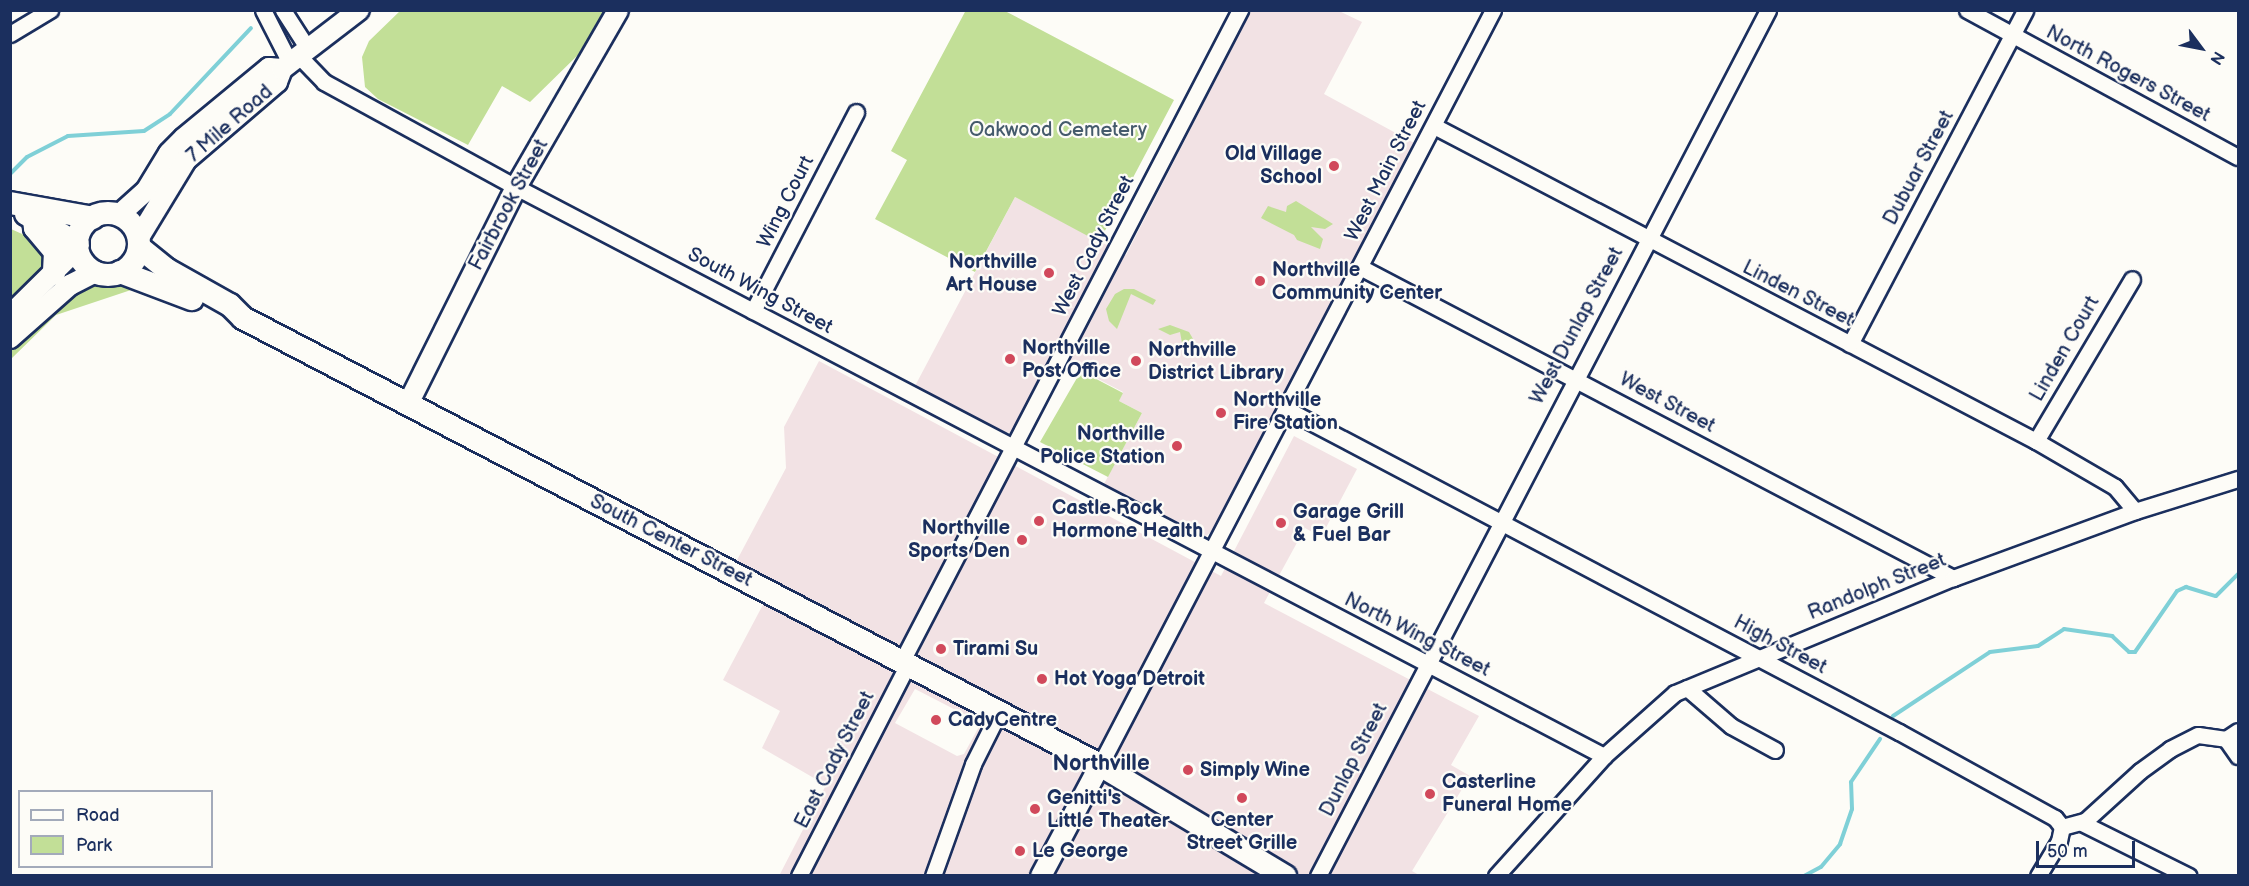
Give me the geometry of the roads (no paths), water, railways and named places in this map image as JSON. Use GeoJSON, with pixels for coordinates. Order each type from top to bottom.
{"type":"FeatureCollection","features":[{"type":"Feature","properties":{"kind":"main road"},"geometry":{"type":"LineString","coordinates":[[19,208],[93,218]]}},
{"type":"Feature","properties":{"kind":"main road"},"geometry":{"type":"LineString","coordinates":[[19,208],[78,246]]}},
{"type":"Feature","properties":{"kind":"main road"},"geometry":{"type":"LineString","coordinates":[[19,208],[55,252],[54,274]]}},
{"type":"Feature","properties":{"kind":"main road"},"geometry":{"type":"LineString","coordinates":[[104,213],[119,215],[132,225],[138,243],[133,262],[120,272],[96,272],[84,263],[78,246],[84,225],[104,213]]}},
{"type":"Feature","properties":{"kind":"main road","name":"South Center Street"},"geometry":{"type":"LineString","coordinates":[[138,243],[166,269],[230,305],[243,318],[1100,765],[1285,876]]}},
{"type":"Feature","properties":{"kind":"main road","name":"South Center Street"},"geometry":{"type":"LineString","coordinates":[[120,272],[173,290],[226,317],[243,318]]}},
{"type":"Feature","properties":{"kind":"street"},"geometry":{"type":"LineString","coordinates":[[10,34],[50,10]]}},
{"type":"Feature","properties":{"kind":"street"},"geometry":{"type":"LineString","coordinates":[[263,10],[295,59]]}},
{"type":"Feature","properties":{"kind":"street"},"geometry":{"type":"LineString","coordinates":[[283,10],[295,59]]}},
{"type":"Feature","properties":{"kind":"street","name":"7 Mile Road"},"geometry":{"type":"LineString","coordinates":[[138,243],[186,160],[277,82],[295,59],[359,10]]}},
{"type":"Feature","properties":{"kind":"street","name":"Fairbrook Street"},"geometry":{"type":"LineString","coordinates":[[408,404],[516,187],[618,10]]}},
{"type":"Feature","properties":{"kind":"street","name":"West Cady Street"},"geometry":{"type":"LineString","coordinates":[[905,663],[1239,10]]}},
{"type":"Feature","properties":{"kind":"street","name":"West Main Street"},"geometry":{"type":"LineString","coordinates":[[1100,765],[1493,10]]}},
{"type":"Feature","properties":{"kind":"street","name":"West Dunlap Street"},"geometry":{"type":"LineString","coordinates":[[1426,663],[1768,10]]}},
{"type":"Feature","properties":{"kind":"street","name":"North Rogers Street"},"geometry":{"type":"LineString","coordinates":[[1966,10],[2238,157]]}},
{"type":"Feature","properties":{"kind":"street","name":"Dubuar Street"},"geometry":{"type":"LineString","coordinates":[[1850,344],[2025,10]]}},
{"type":"Feature","properties":{"kind":"street","name":"7 Mile Road"},"geometry":{"type":"LineString","coordinates":[[119,215],[146,191],[169,153],[184,138],[269,68],[295,59]]}},
{"type":"Feature","properties":{"kind":"street","name":"South Wing Street"},"geometry":{"type":"LineString","coordinates":[[295,59],[324,82],[516,187],[1210,552]]}},
{"type":"Feature","properties":{"kind":"street","name":"Wing Court"},"geometry":{"type":"LineString","coordinates":[[753,311],[856,112]]}},
{"type":"Feature","properties":{"kind":"street","name":"Linden Street"},"geometry":{"type":"LineString","coordinates":[[1434,126],[1646,240],[2036,441],[2115,487],[2135,511]]}},
{"type":"Feature","properties":{"kind":"street"},"geometry":{"type":"LineString","coordinates":[[10,315],[54,274],[78,246]]}},
{"type":"Feature","properties":{"kind":"street","name":"West Street"},"geometry":{"type":"LineString","coordinates":[[1360,267],[1953,578]]}},
{"type":"Feature","properties":{"kind":"street"},"geometry":{"type":"LineString","coordinates":[[10,338],[70,285],[96,272]]}},
{"type":"Feature","properties":{"kind":"street","name":"Linden Court"},"geometry":{"type":"LineString","coordinates":[[2036,441],[2132,279]]}},
{"type":"Feature","properties":{"kind":"street","name":"High Street"},"geometry":{"type":"LineString","coordinates":[[1286,409],[1759,658],[2055,818],[2062,827]]}},
{"type":"Feature","properties":{"kind":"street","name":"Randolph Street"},"geometry":{"type":"LineString","coordinates":[[1496,876],[1604,756],[1653,708],[1687,688],[1953,578],[2135,511],[2238,478]]}},
{"type":"Feature","properties":{"kind":"street","name":"North Wing Street"},"geometry":{"type":"LineString","coordinates":[[1210,552],[1604,756]]}},
{"type":"Feature","properties":{"kind":"street","name":"East Cady Street"},"geometry":{"type":"LineString","coordinates":[[799,876],[905,663]]}},
{"type":"Feature","properties":{"kind":"street","name":"Dunlap Street"},"geometry":{"type":"LineString","coordinates":[[1318,876],[1426,663]]}},
{"type":"Feature","properties":{"kind":"street"},"geometry":{"type":"LineString","coordinates":[[1687,688],[1731,726],[1775,750]]}},
{"type":"Feature","properties":{"kind":"street"},"geometry":{"type":"LineString","coordinates":[[933,876],[973,764],[999,712]]}},
{"type":"Feature","properties":{"kind":"street"},"geometry":{"type":"LineString","coordinates":[[2038,876],[2059,841],[2062,827],[2082,824],[2170,749],[2198,735],[2232,735],[2238,756]]}},
{"type":"Feature","properties":{"kind":"street"},"geometry":{"type":"LineString","coordinates":[[1041,876],[1100,765]]}},
{"type":"Feature","properties":{"kind":"street"},"geometry":{"type":"LineString","coordinates":[[2082,824],[2189,876]]}},
{"type":"Feature","properties":{"kind":"waterway"},"geometry":{"type":"LineString","coordinates":[[10,174],[27,157],[68,136],[144,131],[170,114],[251,28]]}},
{"type":"Feature","properties":{"kind":"waterway"},"geometry":{"type":"LineString","coordinates":[[1893,716],[1990,652],[2038,646],[2064,629],[2112,636],[2129,652],[2135,652],[2177,591],[2186,587],[2216,596],[2238,574]]}},
{"type":"Feature","properties":{"kind":"waterway"},"geometry":{"type":"LineString","coordinates":[[1804,876],[1821,867],[1840,844],[1852,809],[1851,782],[1880,739]]}},
{"type":"Feature","properties":{"kind":"place","name":"Old Village School"},"geometry":{"type":"Point","coordinates":[1334,166]}},
{"type":"Feature","properties":{"kind":"place","name":"Northville Art House"},"geometry":{"type":"Point","coordinates":[1049,273]}},
{"type":"Feature","properties":{"kind":"place","name":"Northville Community Center"},"geometry":{"type":"Point","coordinates":[1260,281]}},
{"type":"Feature","properties":{"kind":"place","name":"Northville Post Office"},"geometry":{"type":"Point","coordinates":[1010,359]}},
{"type":"Feature","properties":{"kind":"place","name":"Northville District Library"},"geometry":{"type":"Point","coordinates":[1136,361]}},
{"type":"Feature","properties":{"kind":"place","name":"Northville Fire Station"},"geometry":{"type":"Point","coordinates":[1221,413]}},
{"type":"Feature","properties":{"kind":"place","name":"Northville Police Station"},"geometry":{"type":"Point","coordinates":[1177,446]}},
{"type":"Feature","properties":{"kind":"place","name":"Castle Rock Hormone Health"},"geometry":{"type":"Point","coordinates":[1039,521]}},
{"type":"Feature","properties":{"kind":"place","name":"Garage Grill & Fuel Bar"},"geometry":{"type":"Point","coordinates":[1281,523]}},
{"type":"Feature","properties":{"kind":"place","name":"Northville Sports Den"},"geometry":{"type":"Point","coordinates":[1022,540]}},
{"type":"Feature","properties":{"kind":"place","name":"Tirami Su"},"geometry":{"type":"Point","coordinates":[941,649]}},
{"type":"Feature","properties":{"kind":"place","name":"Hot Yoga Detroit"},"geometry":{"type":"Point","coordinates":[1042,679]}},
{"type":"Feature","properties":{"kind":"place","name":"CadyCentre"},"geometry":{"type":"Point","coordinates":[936,720]}},
{"type":"Feature","properties":{"kind":"place","name":"Simply Wine"},"geometry":{"type":"Point","coordinates":[1188,770]}},
{"type":"Feature","properties":{"kind":"place","name":"Casterline Funeral Home"},"geometry":{"type":"Point","coordinates":[1430,794]}},
{"type":"Feature","properties":{"kind":"place","name":"Center Street Grille"},"geometry":{"type":"Point","coordinates":[1242,798]}},
{"type":"Feature","properties":{"kind":"place","name":"Genitti's Little Theater"},"geometry":{"type":"Point","coordinates":[1035,809]}},
{"type":"Feature","properties":{"kind":"place","name":"Le George"},"geometry":{"type":"Point","coordinates":[1020,851]}},
{"type":"Feature","properties":{"kind":"district","name":"Northville"},"geometry":{"type":"Point","coordinates":[1101,764]}},
{"type":"Feature","properties":{"kind":"park label","name":"Oakwood Cemetery"},"geometry":{"type":"Point","coordinates":[1058,130]}}]}
